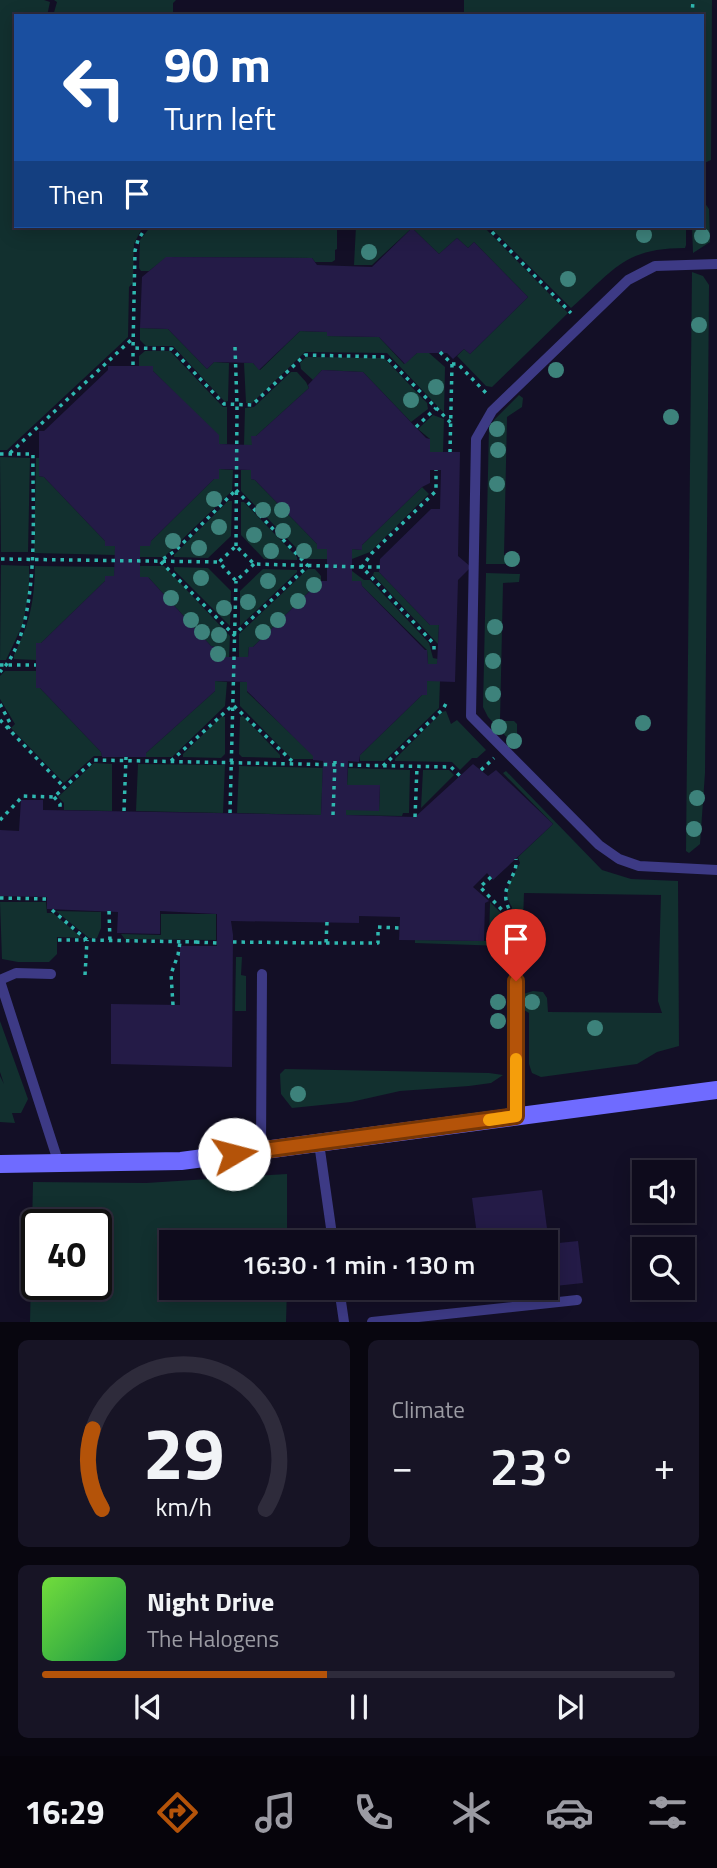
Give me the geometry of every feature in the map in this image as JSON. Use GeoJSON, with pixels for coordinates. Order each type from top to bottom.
{"type":"FeatureCollection","features":[{"type":"Feature","properties":{"kind":"street"},"geometry":{"type":"LineString","coordinates":[[0,1164],[181,1161],[717,1090]]}},
{"type":"Feature","properties":{"kind":"lane"},"geometry":{"type":"LineString","coordinates":[[717,264],[655,266],[628,280],[492,411],[476,439],[471,716],[599,845],[619,859],[639,866],[717,870]]}},
{"type":"Feature","properties":{"kind":"lane"},"geometry":{"type":"LineString","coordinates":[[51,974],[16,973],[0,980],[59,1164]]}},
{"type":"Feature","properties":{"kind":"lane"},"geometry":{"type":"LineString","coordinates":[[261,1150],[262,974]]}},
{"type":"Feature","properties":{"kind":"lane"},"geometry":{"type":"LineString","coordinates":[[516,981],[516,1116]]}},
{"type":"Feature","properties":{"kind":"lane"},"geometry":{"type":"LineString","coordinates":[[319,1143],[331,1230]]}},
{"type":"Feature","properties":{"kind":"lane"},"geometry":{"type":"LineString","coordinates":[[341,1300],[344,1322]]}},
{"type":"Feature","properties":{"kind":"lane"},"geometry":{"type":"LineString","coordinates":[[372,1322],[577,1300]]}},
{"type":"Feature","properties":{"kind":"path"},"geometry":{"type":"LineString","coordinates":[[133,365],[135,251],[145,228]]}},
{"type":"Feature","properties":{"kind":"path"},"geometry":{"type":"LineString","coordinates":[[488,228],[571,313]]}},
{"type":"Feature","properties":{"kind":"path"},"geometry":{"type":"LineString","coordinates":[[10,453],[134,337]]}},
{"type":"Feature","properties":{"kind":"path"},"geometry":{"type":"LineString","coordinates":[[235,347],[236,546],[254,564],[380,567]]}},
{"type":"Feature","properties":{"kind":"path"},"geometry":{"type":"LineString","coordinates":[[133,348],[172,349],[223,404],[237,405],[252,405],[305,355],[386,356],[451,423]]}},
{"type":"Feature","properties":{"kind":"path"},"geometry":{"type":"LineString","coordinates":[[440,352],[452,364],[458,364],[486,394]]}},
{"type":"Feature","properties":{"kind":"path"},"geometry":{"type":"LineString","coordinates":[[450,452],[452,364]]}},
{"type":"Feature","properties":{"kind":"path"},"geometry":{"type":"LineString","coordinates":[[416,427],[436,408]]}},
{"type":"Feature","properties":{"kind":"path"},"geometry":{"type":"LineString","coordinates":[[0,454],[36,454],[31,593],[25,627],[7,665],[0,672]]}},
{"type":"Feature","properties":{"kind":"path"},"geometry":{"type":"LineString","coordinates":[[362,567],[372,553],[436,491],[436,470]]}},
{"type":"Feature","properties":{"kind":"path"},"geometry":{"type":"LineString","coordinates":[[160,561],[175,551],[236,490]]}},
{"type":"Feature","properties":{"kind":"path"},"geometry":{"type":"LineString","coordinates":[[236,490],[308,566]]}},
{"type":"Feature","properties":{"kind":"path"},"geometry":{"type":"LineString","coordinates":[[1,559],[219,562],[236,546]]}},
{"type":"Feature","properties":{"kind":"path"},"geometry":{"type":"LineString","coordinates":[[160,561],[234,635]]}},
{"type":"Feature","properties":{"kind":"path"},"geometry":{"type":"LineString","coordinates":[[219,562],[236,581],[230,813]]}},
{"type":"Feature","properties":{"kind":"path"},"geometry":{"type":"LineString","coordinates":[[236,581],[254,564]]}},
{"type":"Feature","properties":{"kind":"path"},"geometry":{"type":"LineString","coordinates":[[234,635],[308,566]]}},
{"type":"Feature","properties":{"kind":"path"},"geometry":{"type":"LineString","coordinates":[[362,567],[434,644],[434,650],[438,650]]}},
{"type":"Feature","properties":{"kind":"path"},"geometry":{"type":"LineString","coordinates":[[0,665],[36,665]]}},
{"type":"Feature","properties":{"kind":"path"},"geometry":{"type":"LineString","coordinates":[[382,766],[443,709],[448,700]]}},
{"type":"Feature","properties":{"kind":"path"},"geometry":{"type":"LineString","coordinates":[[0,704],[11,725],[8,729]]}},
{"type":"Feature","properties":{"kind":"path"},"geometry":{"type":"LineString","coordinates":[[171,761],[233,705]]}},
{"type":"Feature","properties":{"kind":"path"},"geometry":{"type":"LineString","coordinates":[[233,705],[294,764]]}},
{"type":"Feature","properties":{"kind":"path"},"geometry":{"type":"LineString","coordinates":[[0,720],[64,787]]}},
{"type":"Feature","properties":{"kind":"path"},"geometry":{"type":"LineString","coordinates":[[481,770],[496,756]]}},
{"type":"Feature","properties":{"kind":"path"},"geometry":{"type":"LineString","coordinates":[[124,811],[126,759]]}},
{"type":"Feature","properties":{"kind":"path"},"geometry":{"type":"LineString","coordinates":[[0,820],[23,796],[54,797],[94,760],[451,767],[460,776]]}},
{"type":"Feature","properties":{"kind":"path"},"geometry":{"type":"LineString","coordinates":[[333,815],[335,763]]}},
{"type":"Feature","properties":{"kind":"path"},"geometry":{"type":"LineString","coordinates":[[415,817],[417,767]]}},
{"type":"Feature","properties":{"kind":"path"},"geometry":{"type":"LineString","coordinates":[[54,797],[60,804],[60,810]]}},
{"type":"Feature","properties":{"kind":"path"},"geometry":{"type":"LineString","coordinates":[[508,933],[506,914],[509,909],[505,892],[516,859]]}},
{"type":"Feature","properties":{"kind":"path"},"geometry":{"type":"LineString","coordinates":[[491,877],[481,887],[506,914]]}},
{"type":"Feature","properties":{"kind":"path"},"geometry":{"type":"LineString","coordinates":[[0,898],[47,899]]}},
{"type":"Feature","properties":{"kind":"path"},"geometry":{"type":"LineString","coordinates":[[52,910],[87,940]]}},
{"type":"Feature","properties":{"kind":"path"},"geometry":{"type":"LineString","coordinates":[[110,911],[110,941]]}},
{"type":"Feature","properties":{"kind":"path"},"geometry":{"type":"LineString","coordinates":[[327,922],[327,943]]}},
{"type":"Feature","properties":{"kind":"path"},"geometry":{"type":"LineString","coordinates":[[233,942],[378,943],[378,927],[400,928]]}},
{"type":"Feature","properties":{"kind":"path"},"geometry":{"type":"LineString","coordinates":[[59,940],[217,943]]}},
{"type":"Feature","properties":{"kind":"path"},"geometry":{"type":"LineString","coordinates":[[85,975],[87,940]]}},
{"type":"Feature","properties":{"kind":"path"},"geometry":{"type":"LineString","coordinates":[[173,1005],[172,974],[180,942]]}},
{"type":"Feature","properties":{"kind":"green space"},"geometry":{"type":"Polygon","coordinates":[[[0,0],[44,0],[50,2],[47,14],[14,14],[14,228],[142,228],[134,244],[133,283],[129,287],[128,337],[7,450],[0,450],[0,0]]]}},
{"type":"Feature","properties":{"kind":"green space"},"geometry":{"type":"Polygon","coordinates":[[[54,0],[176,0],[173,3],[173,14],[54,14],[57,2],[54,0]]]}},
{"type":"Feature","properties":{"kind":"green space"},"geometry":{"type":"Polygon","coordinates":[[[464,0],[712,0],[711,160],[704,163],[704,14],[464,14],[464,0]]]}},
{"type":"Feature","properties":{"kind":"green space"},"geometry":{"type":"Polygon","coordinates":[[[704,202],[709,209],[710,242],[693,253],[692,228],[704,228],[704,202]]]}},
{"type":"Feature","properties":{"kind":"green space"},"geometry":{"type":"Polygon","coordinates":[[[149,228],[337,228],[337,249],[332,262],[315,262],[312,258],[167,257],[149,271],[141,271],[140,240],[149,228]]]}},
{"type":"Feature","properties":{"kind":"green space"},"geometry":{"type":"Polygon","coordinates":[[[356,228],[412,228],[372,265],[354,265],[356,228]]]}},
{"type":"Feature","properties":{"kind":"green space"},"geometry":{"type":"Polygon","coordinates":[[[412,228],[485,228],[568,313],[492,387],[486,386],[457,356],[464,349],[470,354],[528,297],[474,242],[468,248],[457,238],[439,254],[412,228]]]}},
{"type":"Feature","properties":{"kind":"green space"},"geometry":{"type":"Polygon","coordinates":[[[491,228],[686,228],[685,248],[664,249],[633,257],[610,272],[571,308],[491,228]]]}},
{"type":"Feature","properties":{"kind":"green space"},"geometry":{"type":"Polygon","coordinates":[[[692,272],[703,276],[709,285],[705,773],[700,844],[689,853],[686,851],[692,272]]]}},
{"type":"Feature","properties":{"kind":"green space"},"geometry":{"type":"Polygon","coordinates":[[[140,328],[168,329],[207,369],[214,362],[229,363],[228,401],[225,402],[173,346],[146,346],[140,340],[140,328]]]}},
{"type":"Feature","properties":{"kind":"green space"},"geometry":{"type":"Polygon","coordinates":[[[300,331],[327,332],[328,336],[379,337],[404,364],[417,353],[429,353],[445,367],[444,413],[387,353],[305,352],[252,403],[246,403],[244,363],[253,363],[260,370],[300,331]]]}},
{"type":"Feature","properties":{"kind":"green space"},"geometry":{"type":"Polygon","coordinates":[[[145,351],[170,351],[223,407],[227,407],[227,444],[219,444],[217,435],[153,371],[153,366],[139,366],[139,356],[145,351]]]}},
{"type":"Feature","properties":{"kind":"green space"},"geometry":{"type":"Polygon","coordinates":[[[306,357],[384,358],[427,403],[428,409],[411,422],[363,372],[322,370],[313,380],[301,369],[300,363],[306,357]]]}},
{"type":"Feature","properties":{"kind":"green space"},"geometry":{"type":"Polygon","coordinates":[[[291,372],[297,372],[309,388],[256,436],[252,436],[252,445],[244,445],[245,408],[254,407],[291,372]]]}},
{"type":"Feature","properties":{"kind":"green space"},"geometry":{"type":"Polygon","coordinates":[[[519,395],[523,398],[522,407],[507,417],[504,555],[519,556],[519,564],[486,564],[489,427],[519,395]]]}},
{"type":"Feature","properties":{"kind":"green space"},"geometry":{"type":"Polygon","coordinates":[[[433,415],[444,419],[443,452],[430,452],[430,439],[418,429],[433,415]]]}},
{"type":"Feature","properties":{"kind":"green space"},"geometry":{"type":"Polygon","coordinates":[[[0,457],[30,458],[28,552],[1,552],[0,457]]]}},
{"type":"Feature","properties":{"kind":"green space"},"geometry":{"type":"Polygon","coordinates":[[[36,458],[39,458],[39,476],[44,477],[105,541],[105,546],[115,546],[115,555],[34,553],[36,458]]]}},
{"type":"Feature","properties":{"kind":"green space"},"geometry":{"type":"Polygon","coordinates":[[[219,469],[233,470],[232,491],[164,557],[140,557],[140,546],[151,541],[214,479],[219,479],[219,469]]]}},
{"type":"Feature","properties":{"kind":"green space"},"geometry":{"type":"Polygon","coordinates":[[[241,470],[251,470],[251,479],[317,544],[317,549],[327,549],[327,559],[307,559],[241,491],[241,470]]]}},
{"type":"Feature","properties":{"kind":"green space"},"geometry":{"type":"Polygon","coordinates":[[[422,487],[429,494],[370,552],[352,559],[352,549],[362,550],[362,545],[422,487]]]}},
{"type":"Feature","properties":{"kind":"green space"},"geometry":{"type":"Polygon","coordinates":[[[228,501],[232,501],[231,536],[208,558],[174,557],[174,555],[228,501]]]}},
{"type":"Feature","properties":{"kind":"green space"},"geometry":{"type":"Polygon","coordinates":[[[241,502],[244,502],[297,560],[264,559],[241,535],[241,502]]]}},
{"type":"Feature","properties":{"kind":"green space"},"geometry":{"type":"Polygon","coordinates":[[[1,565],[29,566],[29,589],[23,624],[6,660],[0,660],[1,565]]]}},
{"type":"Feature","properties":{"kind":"green space"},"geometry":{"type":"Polygon","coordinates":[[[35,566],[115,567],[114,576],[105,576],[105,581],[41,643],[36,643],[36,660],[14,659],[30,612],[35,566]]]}},
{"type":"Feature","properties":{"kind":"green space"},"geometry":{"type":"Polygon","coordinates":[[[139,566],[164,566],[230,636],[229,657],[215,657],[215,647],[211,646],[149,578],[140,577],[139,566]]]}},
{"type":"Feature","properties":{"kind":"green space"},"geometry":{"type":"Polygon","coordinates":[[[174,567],[208,568],[231,591],[230,626],[174,570],[174,567]]]}},
{"type":"Feature","properties":{"kind":"green space"},"geometry":{"type":"Polygon","coordinates":[[[263,569],[297,572],[240,626],[240,591],[263,569]]]}},
{"type":"Feature","properties":{"kind":"green space"},"geometry":{"type":"Polygon","coordinates":[[[308,569],[315,569],[321,576],[321,581],[317,581],[253,647],[249,647],[248,657],[239,657],[239,634],[308,569]]]}},
{"type":"Feature","properties":{"kind":"green space"},"geometry":{"type":"Polygon","coordinates":[[[352,571],[364,580],[370,580],[429,643],[433,658],[438,659],[437,664],[428,664],[427,650],[361,582],[352,581],[352,571]]]}},
{"type":"Feature","properties":{"kind":"green space"},"geometry":{"type":"Polygon","coordinates":[[[374,572],[379,572],[430,625],[439,625],[438,644],[373,575],[374,572]]]}},
{"type":"Feature","properties":{"kind":"green space"},"geometry":{"type":"Polygon","coordinates":[[[486,573],[520,574],[519,582],[503,583],[500,721],[514,721],[517,724],[517,745],[488,717],[483,707],[486,573]]]}},
{"type":"Feature","properties":{"kind":"green space"},"geometry":{"type":"Polygon","coordinates":[[[5,671],[36,671],[36,688],[40,688],[102,756],[94,756],[64,783],[11,728],[15,724],[0,699],[0,676],[5,671]]]}},
{"type":"Feature","properties":{"kind":"green space"},"geometry":{"type":"Polygon","coordinates":[[[215,681],[227,682],[225,706],[172,757],[146,757],[146,753],[215,691],[215,681]]]}},
{"type":"Feature","properties":{"kind":"green space"},"geometry":{"type":"Polygon","coordinates":[[[427,681],[440,681],[439,708],[384,761],[360,761],[360,755],[422,695],[427,694],[427,681]]]}},
{"type":"Feature","properties":{"kind":"green space"},"geometry":{"type":"Polygon","coordinates":[[[240,682],[247,682],[247,692],[313,755],[313,759],[292,759],[240,706],[240,682]]]}},
{"type":"Feature","properties":{"kind":"green space"},"geometry":{"type":"Polygon","coordinates":[[[446,711],[451,724],[457,720],[486,750],[477,758],[472,758],[460,770],[452,762],[395,761],[442,712],[446,711]]]}},
{"type":"Feature","properties":{"kind":"green space"},"geometry":{"type":"Polygon","coordinates":[[[222,716],[225,717],[225,754],[221,758],[183,757],[183,754],[222,716]]]}},
{"type":"Feature","properties":{"kind":"green space"},"geometry":{"type":"Polygon","coordinates":[[[243,716],[280,758],[242,757],[239,754],[240,717],[243,716]]]}},
{"type":"Feature","properties":{"kind":"green space"},"geometry":{"type":"Polygon","coordinates":[[[94,763],[112,764],[112,811],[64,810],[64,803],[58,797],[94,763]]]}},
{"type":"Feature","properties":{"kind":"green space"},"geometry":{"type":"Polygon","coordinates":[[[138,764],[225,765],[223,813],[136,811],[138,764]]]}},
{"type":"Feature","properties":{"kind":"green space"},"geometry":{"type":"Polygon","coordinates":[[[239,766],[323,768],[321,815],[237,813],[239,766]]]}},
{"type":"Feature","properties":{"kind":"green space"},"geometry":{"type":"Polygon","coordinates":[[[348,768],[410,770],[409,813],[403,813],[402,816],[346,815],[346,810],[379,810],[380,786],[347,785],[348,768]]]}},
{"type":"Feature","properties":{"kind":"green space"},"geometry":{"type":"Polygon","coordinates":[[[423,770],[449,770],[454,775],[421,808],[423,770]]]}},
{"type":"Feature","properties":{"kind":"green space"},"geometry":{"type":"Polygon","coordinates":[[[506,771],[602,870],[631,879],[678,881],[679,1046],[657,1052],[637,1064],[541,1077],[532,1073],[529,1064],[529,1013],[524,1010],[520,995],[533,991],[543,992],[547,998],[548,1012],[662,1013],[658,1001],[661,895],[524,893],[522,951],[510,966],[508,915],[511,914],[512,907],[507,896],[509,885],[520,863],[518,857],[553,824],[503,773],[506,771]]]}},
{"type":"Feature","properties":{"kind":"green space"},"geometry":{"type":"Polygon","coordinates":[[[0,902],[46,902],[47,913],[53,913],[82,938],[57,937],[57,954],[49,962],[2,959],[0,902]]]}},
{"type":"Feature","properties":{"kind":"green space"},"geometry":{"type":"Polygon","coordinates":[[[490,902],[504,916],[504,946],[415,943],[415,940],[489,941],[490,902]]]}},
{"type":"Feature","properties":{"kind":"green space"},"geometry":{"type":"Polygon","coordinates":[[[56,911],[101,912],[101,928],[97,938],[89,938],[56,911]]]}},
{"type":"Feature","properties":{"kind":"green space"},"geometry":{"type":"Polygon","coordinates":[[[161,914],[216,914],[216,940],[125,939],[121,934],[161,935],[161,914]]]}},
{"type":"Feature","properties":{"kind":"green space"},"geometry":{"type":"Polygon","coordinates":[[[236,957],[242,957],[241,975],[246,976],[246,1011],[235,1011],[236,957]]]}},
{"type":"Feature","properties":{"kind":"green space"},"geometry":{"type":"Polygon","coordinates":[[[0,1021],[28,1099],[21,1113],[12,1113],[15,1123],[0,1122],[0,1076],[4,1084],[0,1072],[0,1021]]]}},
{"type":"Feature","properties":{"kind":"green space"},"geometry":{"type":"Polygon","coordinates":[[[285,1069],[503,1075],[491,1083],[400,1091],[351,1102],[292,1108],[281,1094],[280,1074],[285,1069]]]}},
{"type":"Feature","properties":{"kind":"green space"},"geometry":{"type":"Polygon","coordinates":[[[287,1174],[287,1230],[159,1230],[159,1300],[287,1300],[286,1322],[30,1322],[30,1300],[112,1300],[112,1209],[32,1209],[33,1182],[146,1183],[287,1174]]]}},
{"type":"Feature","properties":{"kind":"building"},"geometry":{"type":"Polygon","coordinates":[[[412,228],[439,254],[457,238],[468,248],[474,242],[528,297],[470,354],[464,349],[453,359],[447,353],[417,353],[405,364],[379,337],[327,336],[327,332],[300,331],[259,370],[253,363],[214,362],[207,369],[168,329],[140,328],[142,277],[166,257],[312,258],[317,265],[372,267],[412,228]]]}},
{"type":"Feature","properties":{"kind":"building"},"geometry":{"type":"Polygon","coordinates":[[[108,366],[153,366],[153,371],[219,435],[219,444],[252,445],[251,436],[256,436],[309,388],[308,385],[322,370],[363,372],[426,438],[430,439],[430,452],[460,452],[458,556],[471,567],[458,580],[455,682],[427,681],[427,695],[422,695],[360,755],[359,762],[348,761],[347,785],[380,785],[379,811],[346,810],[346,815],[415,817],[473,764],[488,776],[496,770],[553,824],[493,880],[487,873],[473,887],[489,901],[485,903],[484,941],[399,940],[400,917],[359,916],[359,923],[231,921],[232,1067],[111,1064],[111,1004],[180,1005],[180,946],[217,946],[217,914],[160,911],[160,934],[117,933],[118,912],[47,909],[47,897],[0,896],[0,830],[19,831],[21,800],[43,800],[43,810],[321,815],[323,761],[313,760],[313,756],[247,691],[247,682],[215,681],[215,691],[146,753],[146,757],[102,757],[101,752],[40,688],[36,688],[36,643],[41,643],[105,581],[105,576],[114,576],[115,546],[105,546],[105,541],[44,477],[39,476],[39,431],[44,431],[108,370],[108,366]],[[219,469],[219,479],[214,479],[151,541],[150,546],[140,546],[140,577],[148,577],[211,646],[215,647],[215,657],[248,657],[249,647],[253,647],[317,581],[327,581],[327,549],[317,549],[317,544],[251,479],[251,470],[219,469]],[[430,470],[430,483],[422,487],[362,545],[362,550],[352,549],[352,581],[361,581],[362,586],[427,650],[428,664],[437,664],[439,625],[430,625],[379,572],[380,559],[431,509],[440,509],[441,470],[430,470]]]}},
{"type":"Feature","properties":{"kind":"building"},"geometry":{"type":"Polygon","coordinates":[[[542,1190],[547,1230],[476,1230],[472,1198],[542,1190]]]}},
{"type":"Feature","properties":{"kind":"building"},"geometry":{"type":"Polygon","coordinates":[[[578,1241],[583,1283],[558,1286],[558,1243],[578,1241]]]}},
{"type":"Feature","properties":{"kind":"slow traffic"},"geometry":{"type":"LineString","coordinates":[[489,1120],[516,1116],[516,1059]]}},
{"type":"Feature","properties":{"kind":"route"},"geometry":{"type":"LineString","coordinates":[[234,1154],[516,1116],[516,981]]}}]}
